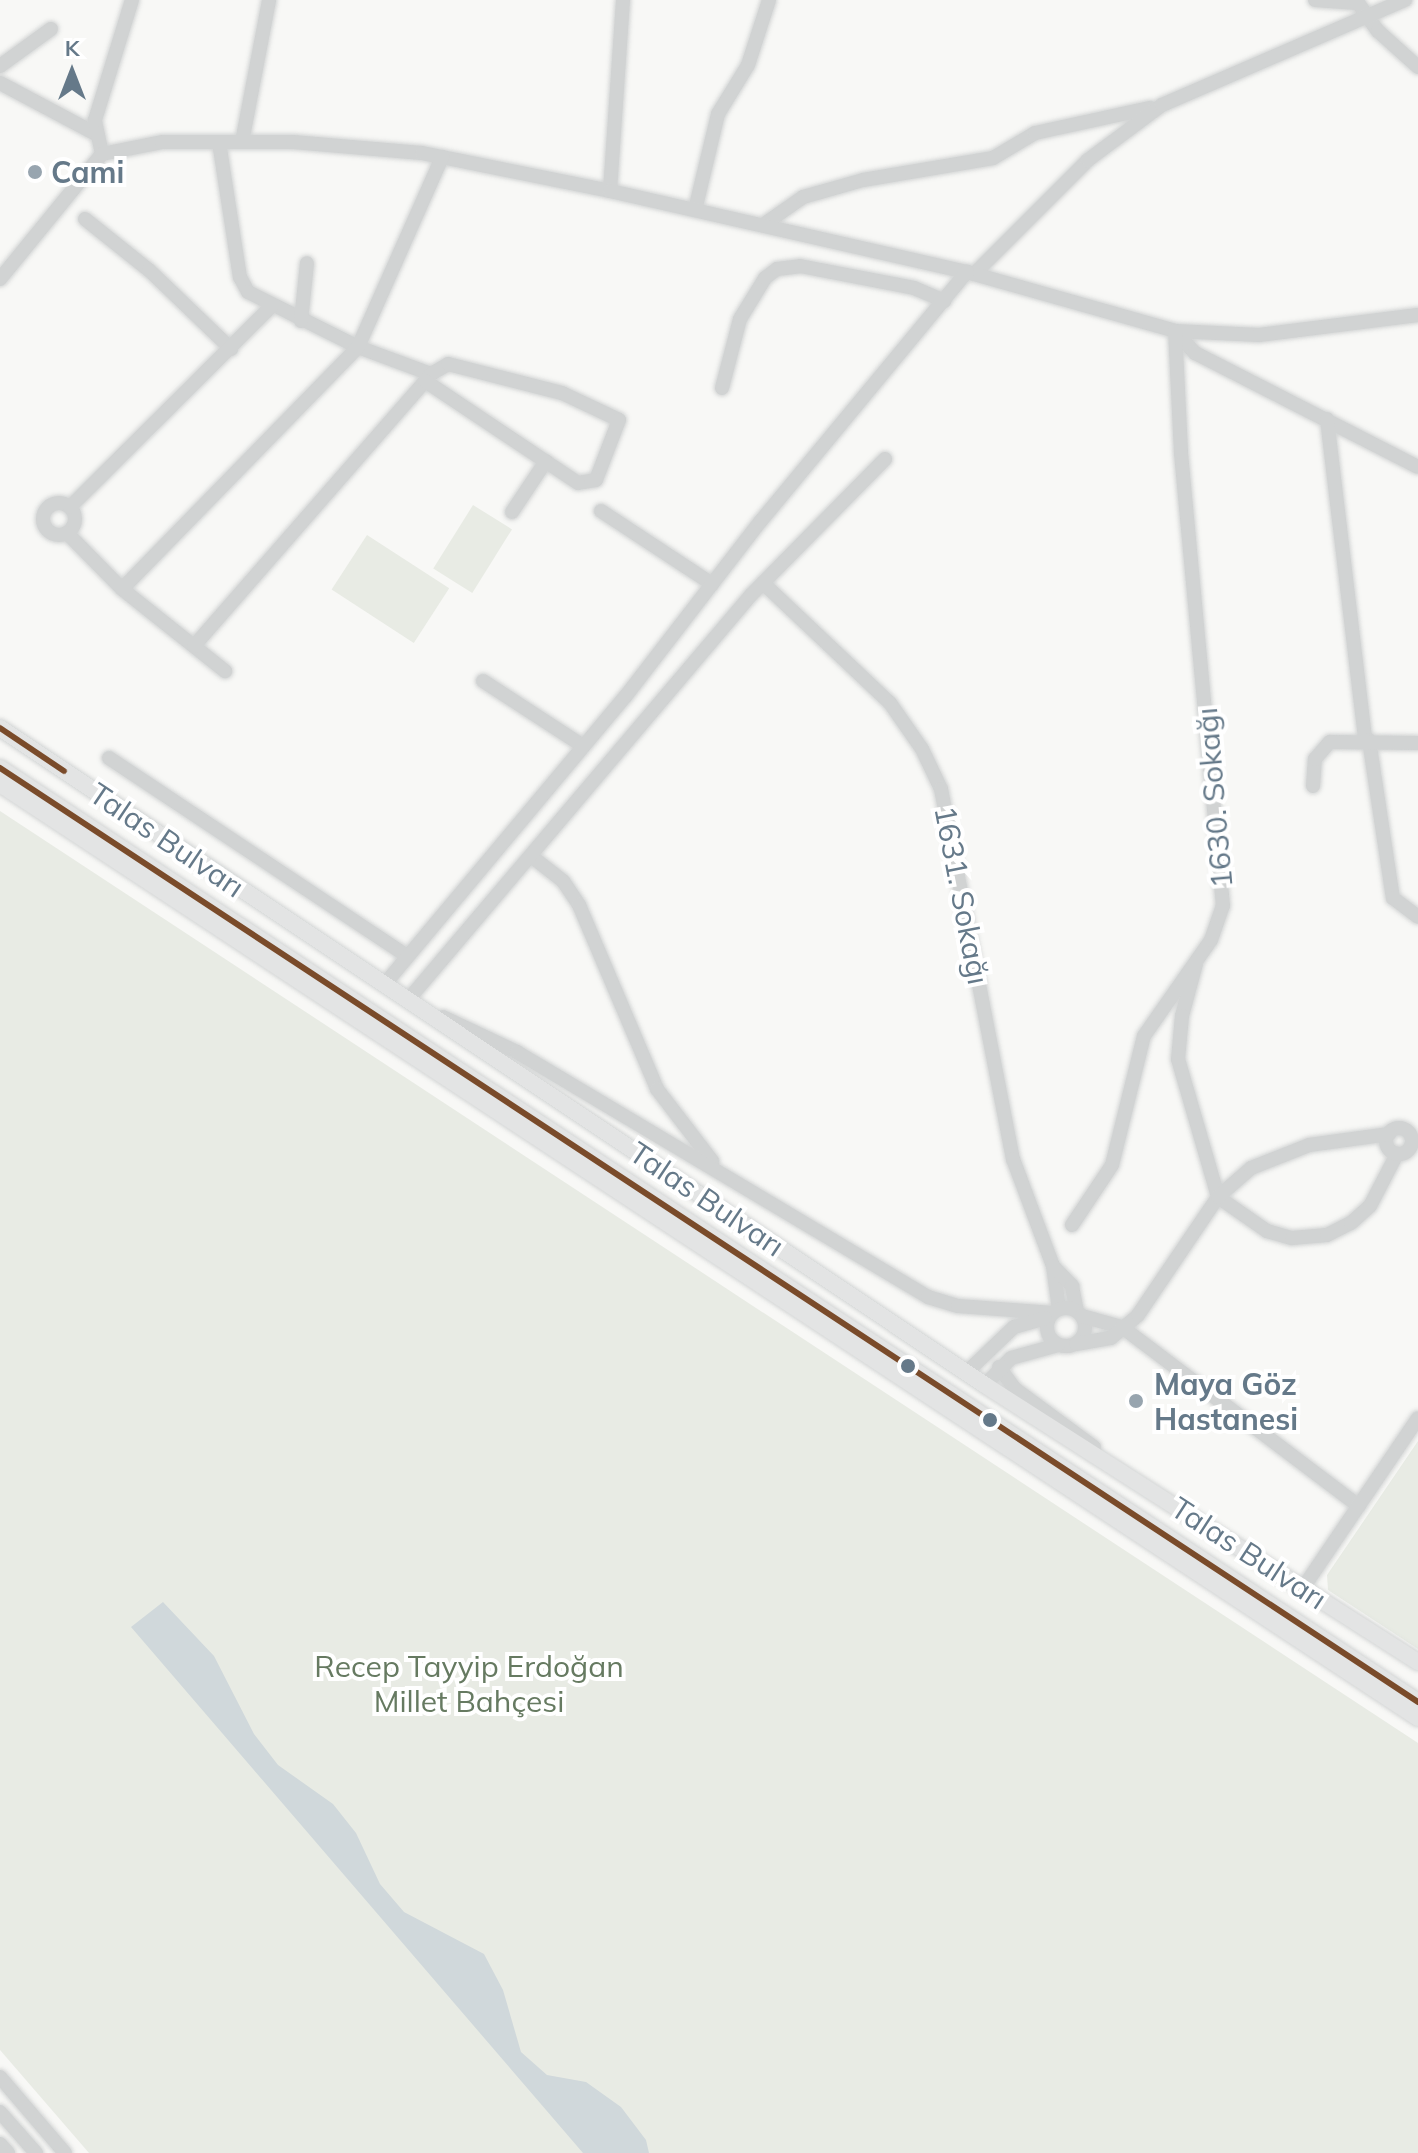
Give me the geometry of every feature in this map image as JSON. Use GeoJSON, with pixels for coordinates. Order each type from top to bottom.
{"type":"FeatureCollection","features":[{"type":"Feature","properties":{"kind":"main road","name":"Talas Bulvarı"},"geometry":{"type":"LineString","coordinates":[[0,728],[985,1385],[1418,1662]]}},
{"type":"Feature","properties":{"kind":"main road","name":"Talas Bulvarı"},"geometry":{"type":"LineString","coordinates":[[0,768],[1418,1702]]}},
{"type":"Feature","properties":{"kind":"main road"},"geometry":{"type":"LineString","coordinates":[[0,784],[1418,1718]]}},
{"type":"Feature","properties":{"kind":"street"},"geometry":{"type":"LineString","coordinates":[[102,154],[94,133],[132,0]]}},
{"type":"Feature","properties":{"kind":"street"},"geometry":{"type":"LineString","coordinates":[[242,142],[269,0]]}},
{"type":"Feature","properties":{"kind":"street"},"geometry":{"type":"LineString","coordinates":[[610,191],[623,0]]}},
{"type":"Feature","properties":{"kind":"street"},"geometry":{"type":"LineString","coordinates":[[695,210],[718,114],[748,65],[769,0]]}},
{"type":"Feature","properties":{"kind":"street"},"geometry":{"type":"LineString","coordinates":[[1315,0],[1359,6],[1405,0]]}},
{"type":"Feature","properties":{"kind":"street"},"geometry":{"type":"LineString","coordinates":[[1359,6],[1418,67]]}},
{"type":"Feature","properties":{"kind":"street"},"geometry":{"type":"LineString","coordinates":[[384,985],[583,746],[944,301],[971,273],[1088,160],[1162,105],[1359,6]]}},
{"type":"Feature","properties":{"kind":"street"},"geometry":{"type":"LineString","coordinates":[[0,66],[51,29]]}},
{"type":"Feature","properties":{"kind":"street"},"geometry":{"type":"LineString","coordinates":[[0,83],[94,133]]}},
{"type":"Feature","properties":{"kind":"street"},"geometry":{"type":"LineString","coordinates":[[763,225],[803,197],[863,180],[993,158],[1035,133],[1162,105]]}},
{"type":"Feature","properties":{"kind":"street"},"geometry":{"type":"LineString","coordinates":[[194,646],[428,378],[448,364],[562,393],[619,420],[591,485],[582,485],[428,378],[271,307],[248,292],[240,277],[219,142]]}},
{"type":"Feature","properties":{"kind":"street"},"geometry":{"type":"LineString","coordinates":[[0,279],[102,154],[146,143],[242,142],[358,145],[442,157],[610,191],[971,273],[1175,331],[1259,335],[1418,315]]}},
{"type":"Feature","properties":{"kind":"street"},"geometry":{"type":"LineString","coordinates":[[122,589],[358,347],[442,157]]}},
{"type":"Feature","properties":{"kind":"street"},"geometry":{"type":"LineString","coordinates":[[85,219],[149,270],[231,349]]}},
{"type":"Feature","properties":{"kind":"street"},"geometry":{"type":"LineString","coordinates":[[301,321],[307,263]]}},
{"type":"Feature","properties":{"kind":"street"},"geometry":{"type":"LineString","coordinates":[[722,388],[740,319],[765,278],[777,269],[800,266],[914,288],[944,301]]}},
{"type":"Feature","properties":{"kind":"street"},"geometry":{"type":"LineString","coordinates":[[225,671],[122,589],[67,533],[51,533],[42,520],[49,505],[70,507],[271,307]]}},
{"type":"Feature","properties":{"kind":"street"},"geometry":{"type":"LineString","coordinates":[[1175,331],[1195,353],[1418,467]]}},
{"type":"Feature","properties":{"kind":"street","name":"1630. Sokağı"},"geometry":{"type":"LineString","coordinates":[[1072,1225],[1112,1165],[1144,1036],[1216,929],[1223,894],[1181,452],[1175,331]]}},
{"type":"Feature","properties":{"kind":"street"},"geometry":{"type":"LineString","coordinates":[[1327,419],[1367,740],[1393,898],[1418,917]]}},
{"type":"Feature","properties":{"kind":"street"},"geometry":{"type":"LineString","coordinates":[[885,459],[763,583],[408,1000],[517,1052],[717,1168],[915,1290],[958,1306],[1080,1314],[1122,1327],[1359,1506]]}},
{"type":"Feature","properties":{"kind":"street"},"geometry":{"type":"LineString","coordinates":[[512,512],[546,461]]}},
{"type":"Feature","properties":{"kind":"street"},"geometry":{"type":"LineString","coordinates":[[67,533],[75,520],[70,507]]}},
{"type":"Feature","properties":{"kind":"street"},"geometry":{"type":"LineString","coordinates":[[601,511],[712,584]]}},
{"type":"Feature","properties":{"kind":"street","name":"1631. Sokağı"},"geometry":{"type":"LineString","coordinates":[[763,583],[878,689],[932,769],[947,810],[1015,1166],[1053,1266],[1054,1313]]}},
{"type":"Feature","properties":{"kind":"street"},"geometry":{"type":"LineString","coordinates":[[483,681],[583,746]]}},
{"type":"Feature","properties":{"kind":"street"},"geometry":{"type":"LineString","coordinates":[[1313,786],[1313,766],[1326,745],[1341,739],[1418,743]]}},
{"type":"Feature","properties":{"kind":"street"},"geometry":{"type":"LineString","coordinates":[[109,758],[407,956]]}},
{"type":"Feature","properties":{"kind":"street"},"geometry":{"type":"LineString","coordinates":[[531,856],[563,881],[579,905],[657,1089],[717,1168]]}},
{"type":"Feature","properties":{"kind":"street"},"geometry":{"type":"LineString","coordinates":[[1197,960],[1182,1016],[1178,1059],[1218,1197],[1267,1231],[1292,1238],[1327,1235],[1351,1223],[1370,1206],[1400,1146],[1414,1134],[1400,1128],[1400,1146]]}},
{"type":"Feature","properties":{"kind":"street"},"geometry":{"type":"LineString","coordinates":[[985,1385],[999,1367],[1017,1356],[1058,1345],[1104,1341],[1122,1327],[1144,1308],[1218,1197],[1235,1179],[1270,1157],[1341,1142],[1400,1146]]}},
{"type":"Feature","properties":{"kind":"street","name":"1631. Sokağı"},"geometry":{"type":"LineString","coordinates":[[1053,1266],[1072,1286],[1080,1314]]}},
{"type":"Feature","properties":{"kind":"street"},"geometry":{"type":"LineString","coordinates":[[991,1309],[1006,1333]]}},
{"type":"Feature","properties":{"kind":"street"},"geometry":{"type":"LineString","coordinates":[[967,1372],[1006,1333],[1025,1322],[1054,1313]]}},
{"type":"Feature","properties":{"kind":"street"},"geometry":{"type":"LineString","coordinates":[[1054,1313],[1047,1331],[1058,1345]]}},
{"type":"Feature","properties":{"kind":"street"},"geometry":{"type":"LineString","coordinates":[[1076,1344],[1085,1328],[1080,1314]]}},
{"type":"Feature","properties":{"kind":"street"},"geometry":{"type":"LineString","coordinates":[[999,1367],[1015,1389],[1141,1484]]}},
{"type":"Feature","properties":{"kind":"street"},"geometry":{"type":"LineString","coordinates":[[1303,1588],[1418,1418]]}},
{"type":"Feature","properties":{"kind":"street"},"geometry":{"type":"LineString","coordinates":[[0,2077],[65,2153]]}},
{"type":"Feature","properties":{"kind":"street"},"geometry":{"type":"LineString","coordinates":[[0,2112],[36,2153]]}},
{"type":"Feature","properties":{"kind":"street"},"geometry":{"type":"LineString","coordinates":[[0,2144],[8,2153]]}},
{"type":"Feature","properties":{"kind":"green space"},"geometry":{"type":"Polygon","coordinates":[[[473,505],[512,529],[472,593],[433,569],[473,505]]]}},
{"type":"Feature","properties":{"kind":"green space"},"geometry":{"type":"Polygon","coordinates":[[[367,535],[449,588],[414,643],[332,590],[367,535]]]}},
{"type":"Feature","properties":{"kind":"green space","name":"Recep Tayyip Erdoğan Millet Bahçesi"},"geometry":{"type":"Polygon","coordinates":[[[0,811],[1418,1743],[1418,2153],[89,2153],[0,2050],[0,811]]]}},
{"type":"Feature","properties":{"kind":"green space"},"geometry":{"type":"Polygon","coordinates":[[[1418,1441],[1418,1649],[1328,1590],[1327,1575],[1418,1441]]]}},
{"type":"Feature","properties":{"kind":"shaded area"},"geometry":{"type":"Polygon","coordinates":[[[163,1602],[214,1656],[254,1734],[278,1765],[333,1804],[356,1833],[380,1884],[404,1912],[484,1954],[503,1990],[521,2052],[547,2075],[586,2082],[621,2107],[646,2140],[649,2153],[583,2153],[131,1627],[163,1602]]]}},
{"type":"Feature","properties":{"kind":"transit line"},"geometry":{"type":"LineString","coordinates":[[0,728],[64,771]]}},
{"type":"Feature","properties":{"kind":"transit line"},"geometry":{"type":"LineString","coordinates":[[0,768],[1418,1702]]}},
{"type":"Feature","properties":{"kind":"place","name":"Cami"},"geometry":{"type":"Point","coordinates":[35,172]}},
{"type":"Feature","properties":{"kind":"place","name":"Maya Göz Hastanesi"},"geometry":{"type":"Point","coordinates":[1136,1401]}}]}
